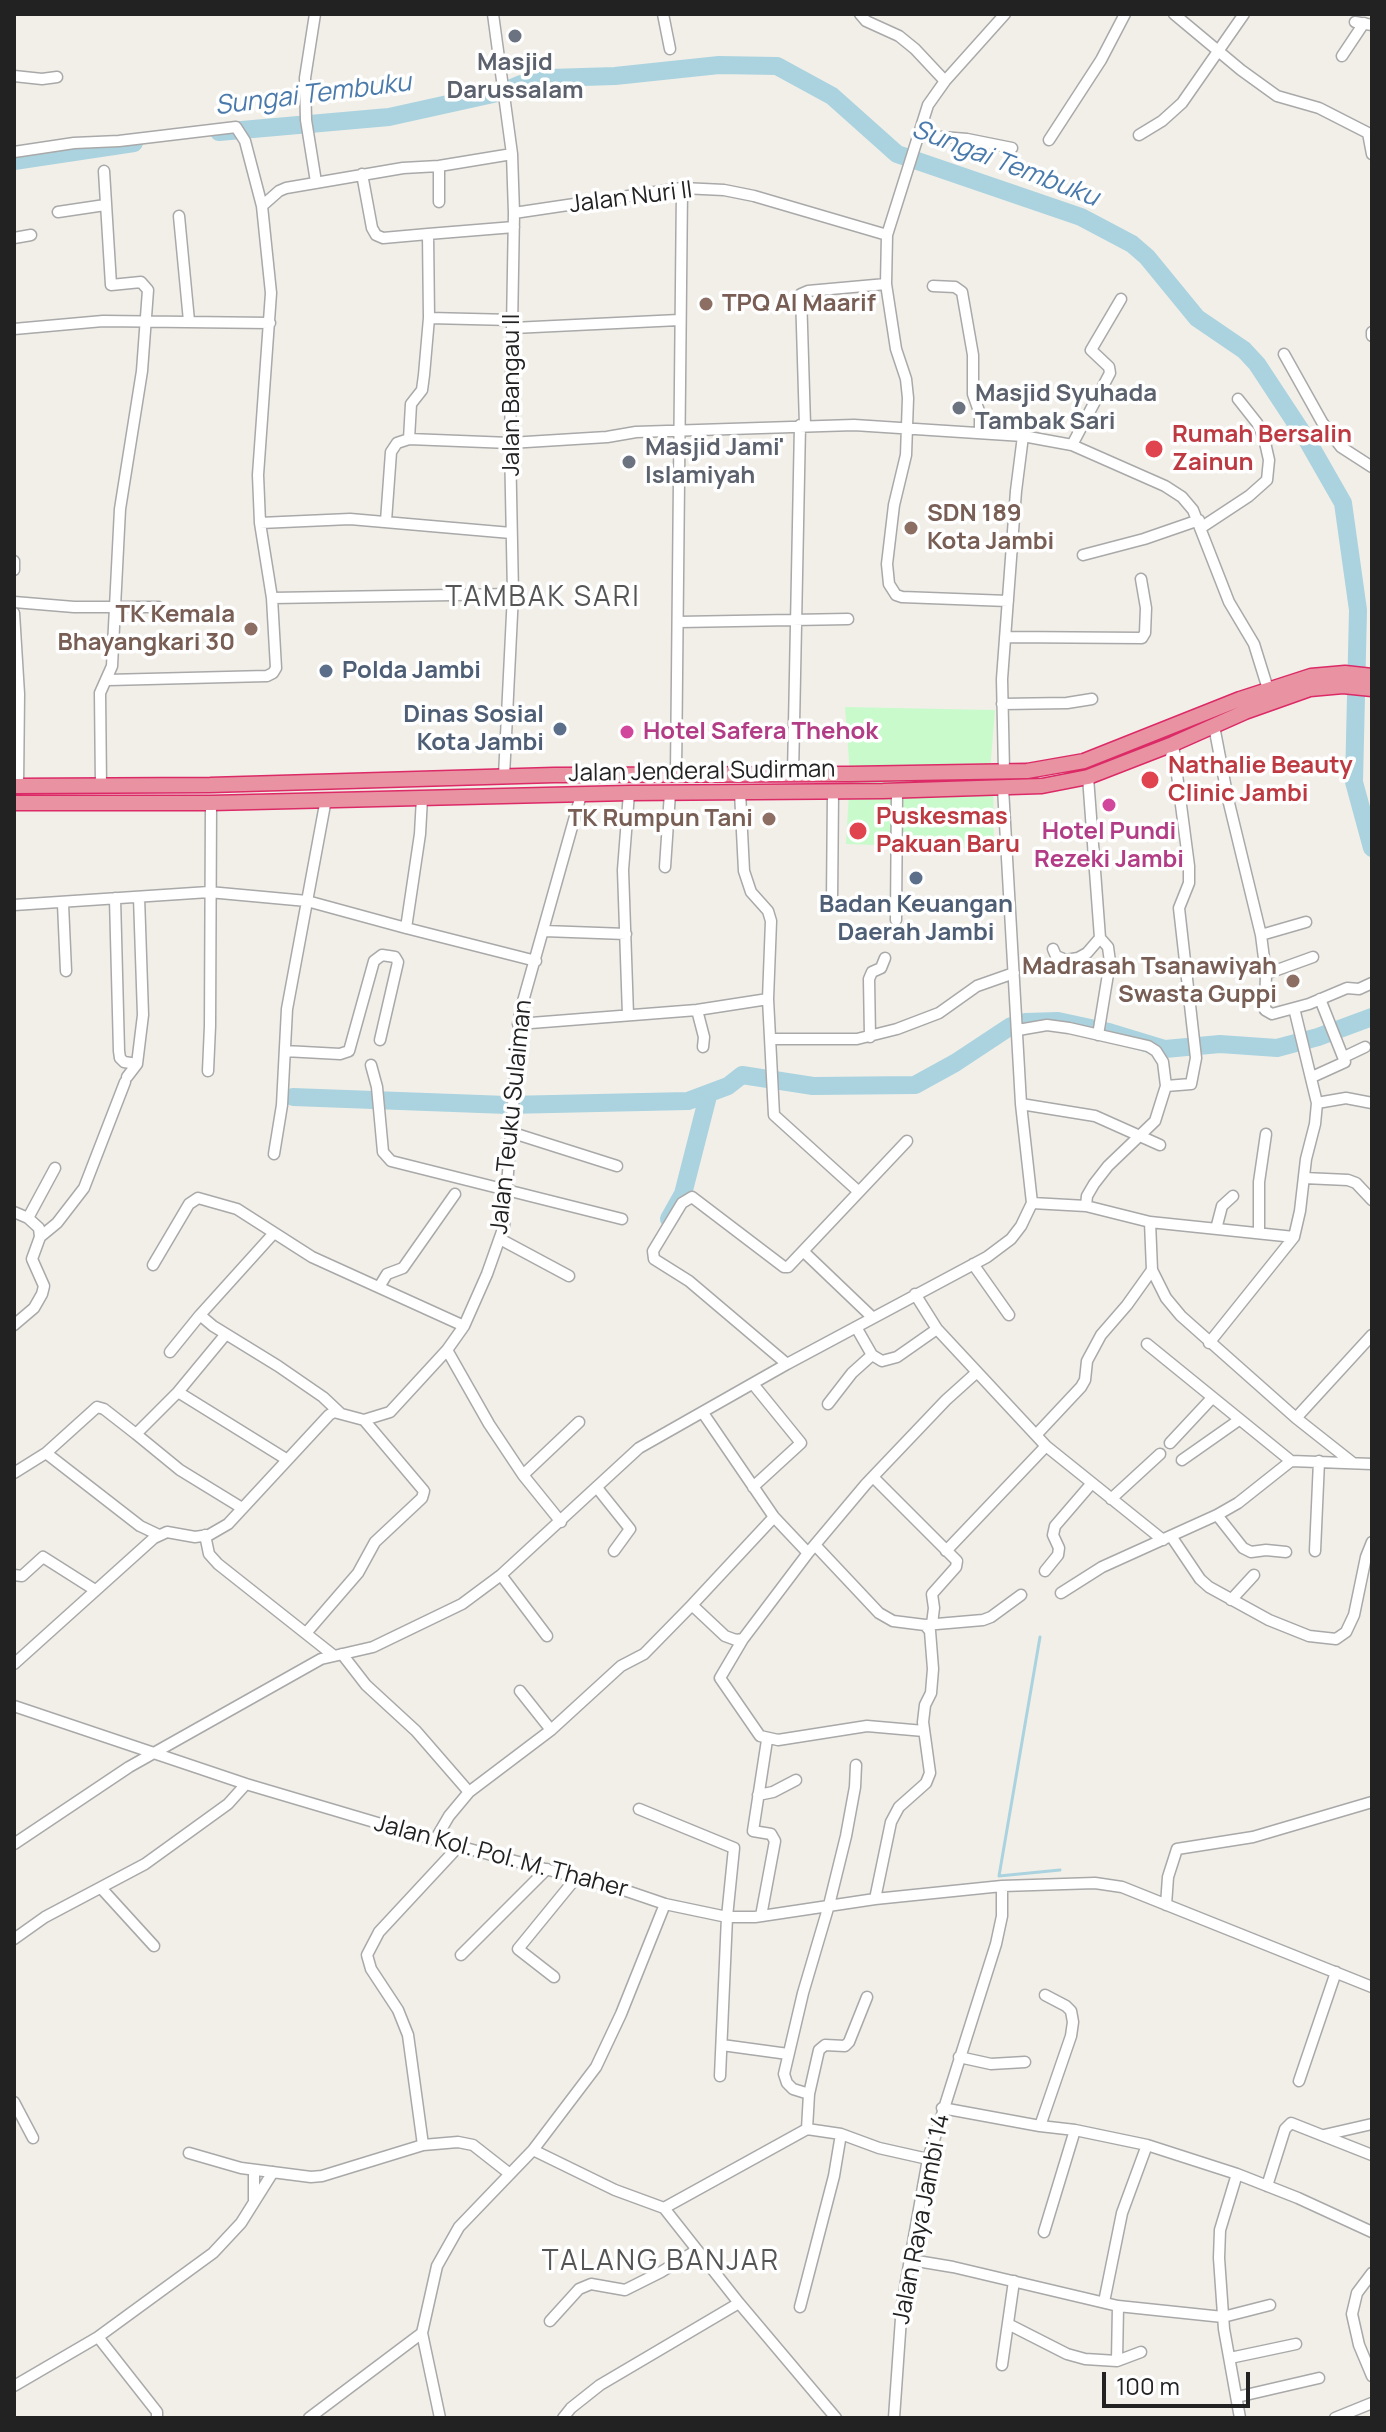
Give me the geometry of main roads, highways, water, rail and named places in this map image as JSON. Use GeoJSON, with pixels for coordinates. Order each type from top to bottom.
{"type":"FeatureCollection","features":[{"type":"Feature","properties":{"kind":"highway","name":"Jalan Jenderal Sudirman"},"geometry":{"type":"LineString","coordinates":[[14,803],[211,803],[1042,786],[1088,777],[1173,744],[1214,726],[1268,689],[1311,676],[1371,682]]}},
{"type":"Feature","properties":{"kind":"highway","name":"Jalan Jenderal Sudirman"},"geometry":{"type":"LineString","coordinates":[[16,786],[504,776],[793,775],[1048,768],[1084,761],[1243,706],[1344,679]]}},
{"type":"Feature","properties":{"kind":"highway"},"geometry":{"type":"LineString","coordinates":[[882,773],[890,791]]}},
{"type":"Feature","properties":{"kind":"highway"},"geometry":{"type":"LineString","coordinates":[[451,778],[451,797]]}},
{"type":"Feature","properties":{"kind":"highway"},"geometry":{"type":"LineString","coordinates":[[308,781],[309,799]]}},
{"type":"Feature","properties":{"kind":"highway"},"geometry":{"type":"LineString","coordinates":[[155,785],[156,803]]}},
{"type":"Feature","properties":{"kind":"waterway","name":"Sungai Tembuku"},"geometry":{"type":"LineString","coordinates":[[219,132],[389,117],[550,78],[615,76],[719,65],[777,66],[832,96],[897,154],[1081,217],[1132,244],[1147,257],[1197,318],[1244,350],[1257,364],[1307,440],[1343,503],[1358,610],[1354,782],[1372,848]]}},
{"type":"Feature","properties":{"kind":"waterway","name":"Sungai Tembuku"},"geometry":{"type":"LineString","coordinates":[[14,161],[134,143]]}},
{"type":"Feature","properties":{"kind":"waterway"},"geometry":{"type":"LineString","coordinates":[[1025,1022],[1058,1021],[1165,1049],[1220,1044],[1277,1048],[1372,1017]]}},
{"type":"Feature","properties":{"kind":"waterway"},"geometry":{"type":"LineString","coordinates":[[293,1097],[507,1105],[688,1101],[728,1086],[742,1075],[813,1086],[915,1085],[1011,1026]]}},
{"type":"Feature","properties":{"kind":"waterway"},"geometry":{"type":"LineString","coordinates":[[669,1219],[683,1194],[708,1096]]}},
{"type":"Feature","properties":{"kind":"waterway"},"geometry":{"type":"LineString","coordinates":[[1040,1637],[999,1876],[1060,1870]]}},
{"type":"Feature","properties":{"kind":"place","name":"Masjid Darussalam"},"geometry":{"type":"Point","coordinates":[515,36]}},
{"type":"Feature","properties":{"kind":"place","name":"TPQ Al Maarif"},"geometry":{"type":"Point","coordinates":[706,304]}},
{"type":"Feature","properties":{"kind":"place","name":"Masjid Syuhada Tambak Sari"},"geometry":{"type":"Point","coordinates":[959,408]}},
{"type":"Feature","properties":{"kind":"place","name":"Rumah Bersalin Zainun"},"geometry":{"type":"Point","coordinates":[1154,449]}},
{"type":"Feature","properties":{"kind":"place","name":"Masjid Jami' Islamiyah"},"geometry":{"type":"Point","coordinates":[629,462]}},
{"type":"Feature","properties":{"kind":"place","name":"SDN 189 Kota Jambi"},"geometry":{"type":"Point","coordinates":[911,528]}},
{"type":"Feature","properties":{"kind":"place","name":"TK Kemala Bhayangkari 30"},"geometry":{"type":"Point","coordinates":[251,629]}},
{"type":"Feature","properties":{"kind":"place","name":"Polda Jambi"},"geometry":{"type":"Point","coordinates":[326,671]}},
{"type":"Feature","properties":{"kind":"place","name":"Dinas Sosial Kota Jambi"},"geometry":{"type":"Point","coordinates":[560,729]}},
{"type":"Feature","properties":{"kind":"place","name":"Hotel Safera Thehok"},"geometry":{"type":"Point","coordinates":[627,732]}},
{"type":"Feature","properties":{"kind":"place","name":"Nathalie Beauty Clinic Jambi"},"geometry":{"type":"Point","coordinates":[1150,780]}},
{"type":"Feature","properties":{"kind":"place","name":"Hotel Pundi Rezeki Jambi"},"geometry":{"type":"Point","coordinates":[1109,805]}},
{"type":"Feature","properties":{"kind":"place","name":"TK Rumpun Tani"},"geometry":{"type":"Point","coordinates":[769,819]}},
{"type":"Feature","properties":{"kind":"place","name":"Puskesmas Pakuan Baru"},"geometry":{"type":"Point","coordinates":[858,831]}},
{"type":"Feature","properties":{"kind":"place","name":"Badan Keuangan Daerah Jambi"},"geometry":{"type":"Point","coordinates":[916,878]}},
{"type":"Feature","properties":{"kind":"place","name":"Madrasah Tsanawiyah Swasta Guppi"},"geometry":{"type":"Point","coordinates":[1293,981]}},
{"type":"Feature","properties":{"kind":"district","name":"TAMBAK SARI"},"geometry":{"type":"Point","coordinates":[543,598]}},
{"type":"Feature","properties":{"kind":"district","name":"TALANG BANJAR"},"geometry":{"type":"Point","coordinates":[661,2262]}}]}
